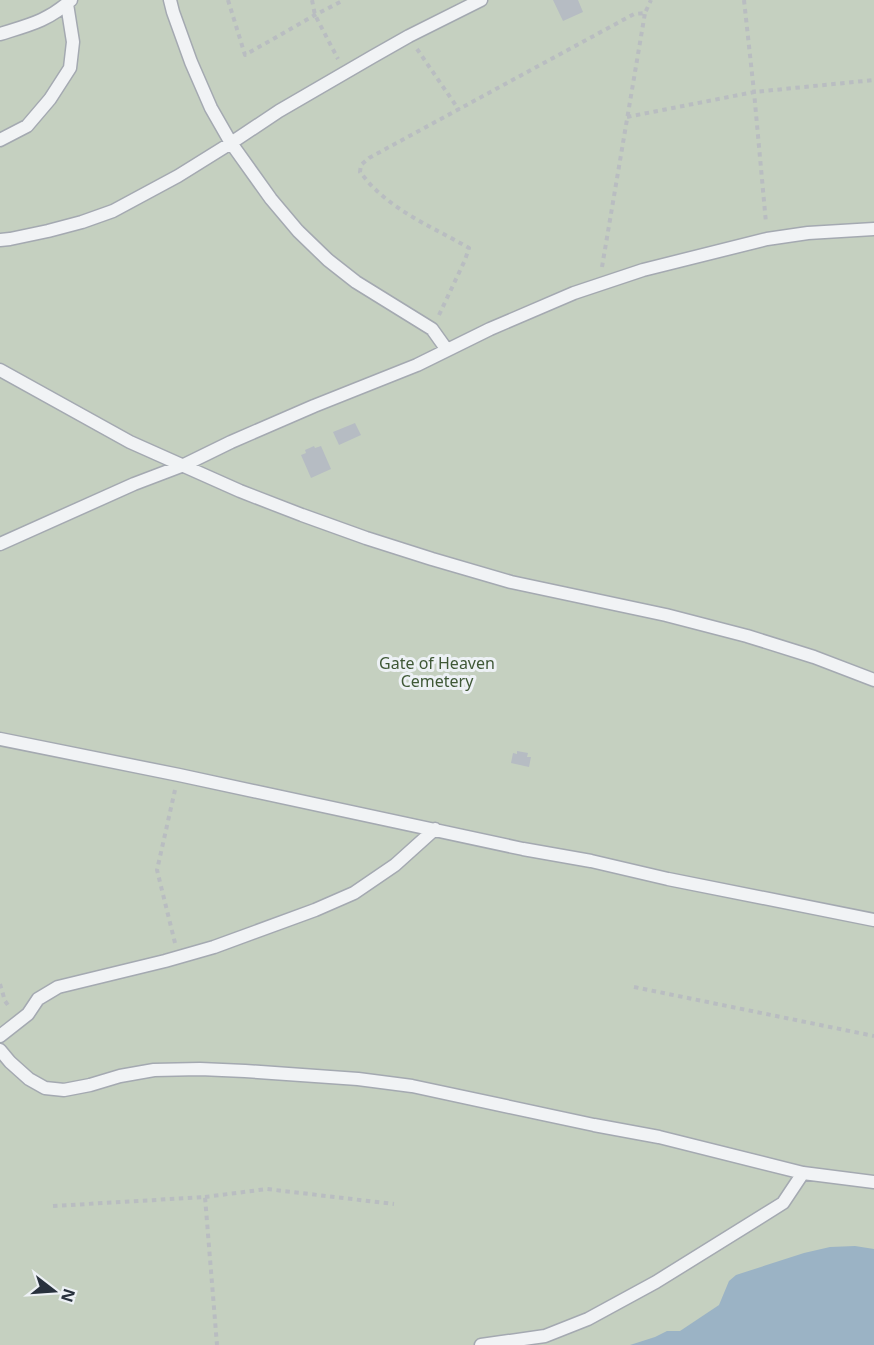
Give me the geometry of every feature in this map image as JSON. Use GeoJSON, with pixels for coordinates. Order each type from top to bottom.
{"type":"FeatureCollection","features":[{"type":"Feature","properties":{"kind":"lane"},"geometry":{"type":"LineString","coordinates":[[170,0],[211,108],[231,143],[271,199],[298,231],[328,260],[356,282],[432,329],[447,350]]}},
{"type":"Feature","properties":{"kind":"lane"},"geometry":{"type":"LineString","coordinates":[[0,240],[48,231],[113,211],[177,176],[279,111],[409,36],[481,0]]}},
{"type":"Feature","properties":{"kind":"lane"},"geometry":{"type":"LineString","coordinates":[[0,34],[33,24],[58,12],[69,2]]}},
{"type":"Feature","properties":{"kind":"lane"},"geometry":{"type":"LineString","coordinates":[[0,140],[27,126],[50,99],[70,68],[73,42],[69,2]]}},
{"type":"Feature","properties":{"kind":"lane"},"geometry":{"type":"LineString","coordinates":[[0,544],[273,424],[417,365],[490,329],[574,293],[643,270],[767,238],[874,229]]}},
{"type":"Feature","properties":{"kind":"lane"},"geometry":{"type":"LineString","coordinates":[[0,370],[130,442],[240,491],[302,515],[432,559],[511,582],[666,615],[747,636],[814,657],[874,680]]}},
{"type":"Feature","properties":{"kind":"lane"},"geometry":{"type":"LineString","coordinates":[[0,740],[179,775],[523,849],[874,920]]}},
{"type":"Feature","properties":{"kind":"lane"},"geometry":{"type":"LineString","coordinates":[[0,1036],[28,1014],[38,999],[58,987],[179,958],[214,947],[315,910],[354,893],[395,865],[435,830]]}},
{"type":"Feature","properties":{"kind":"lane"},"geometry":{"type":"LineString","coordinates":[[0,1050],[28,1079],[45,1088],[64,1090],[154,1070],[200,1069],[358,1079],[412,1086],[659,1137],[803,1173],[874,1182]]}},
{"type":"Feature","properties":{"kind":"lane"},"geometry":{"type":"LineString","coordinates":[[481,1345],[545,1336],[588,1319],[656,1282],[783,1203],[803,1173]]}},
{"type":"Feature","properties":{"kind":"path"},"geometry":{"type":"LineString","coordinates":[[228,0],[245,55],[344,0]]}},
{"type":"Feature","properties":{"kind":"path"},"geometry":{"type":"LineString","coordinates":[[312,0],[315,15],[345,73]]}},
{"type":"Feature","properties":{"kind":"path"},"geometry":{"type":"LineString","coordinates":[[599,285],[645,13],[651,0]]}},
{"type":"Feature","properties":{"kind":"path"},"geometry":{"type":"LineString","coordinates":[[744,0],[767,238]]}},
{"type":"Feature","properties":{"kind":"path"},"geometry":{"type":"LineString","coordinates":[[432,329],[469,248],[395,205],[377,191],[360,172],[361,165],[369,158],[634,14],[645,13]]}},
{"type":"Feature","properties":{"kind":"path"},"geometry":{"type":"LineString","coordinates":[[409,36],[459,110]]}},
{"type":"Feature","properties":{"kind":"path"},"geometry":{"type":"LineString","coordinates":[[627,117],[754,92],[874,80]]}},
{"type":"Feature","properties":{"kind":"path"},"geometry":{"type":"LineString","coordinates":[[179,775],[157,870],[179,958]]}},
{"type":"Feature","properties":{"kind":"path"},"geometry":{"type":"LineString","coordinates":[[0,984],[5,1001],[19,1022]]}},
{"type":"Feature","properties":{"kind":"path"},"geometry":{"type":"LineString","coordinates":[[634,987],[874,1036]]}},
{"type":"Feature","properties":{"kind":"path"},"geometry":{"type":"LineString","coordinates":[[53,1206],[205,1197],[267,1189],[394,1204]]}},
{"type":"Feature","properties":{"kind":"path"},"geometry":{"type":"LineString","coordinates":[[205,1197],[217,1345]]}},
{"type":"Feature","properties":{"kind":"green space","name":"Gate of Heaven Cemetery"},"geometry":{"type":"Polygon","coordinates":[[[0,0],[874,0],[874,1345],[0,1345],[0,0]]]}},
{"type":"Feature","properties":{"kind":"water"},"geometry":{"type":"Polygon","coordinates":[[[855,1246],[874,1249],[874,1345],[630,1345],[667,1331],[680,1331],[719,1305],[729,1281],[736,1275],[804,1253],[830,1247],[855,1246]]]}},
{"type":"Feature","properties":{"kind":"building"},"geometry":{"type":"Polygon","coordinates":[[[553,0],[578,0],[583,12],[563,21],[553,0]]]}},
{"type":"Feature","properties":{"kind":"building"},"geometry":{"type":"Polygon","coordinates":[[[355,423],[361,435],[339,445],[333,432],[355,423]]]}},
{"type":"Feature","properties":{"kind":"building"},"geometry":{"type":"Polygon","coordinates":[[[314,446],[315,448],[321,446],[331,469],[311,478],[301,455],[306,453],[305,450],[314,446]]]}},
{"type":"Feature","properties":{"kind":"building"},"geometry":{"type":"Polygon","coordinates":[[[517,751],[528,753],[527,757],[531,757],[529,767],[511,763],[513,753],[517,754],[517,751]]]}}]}
